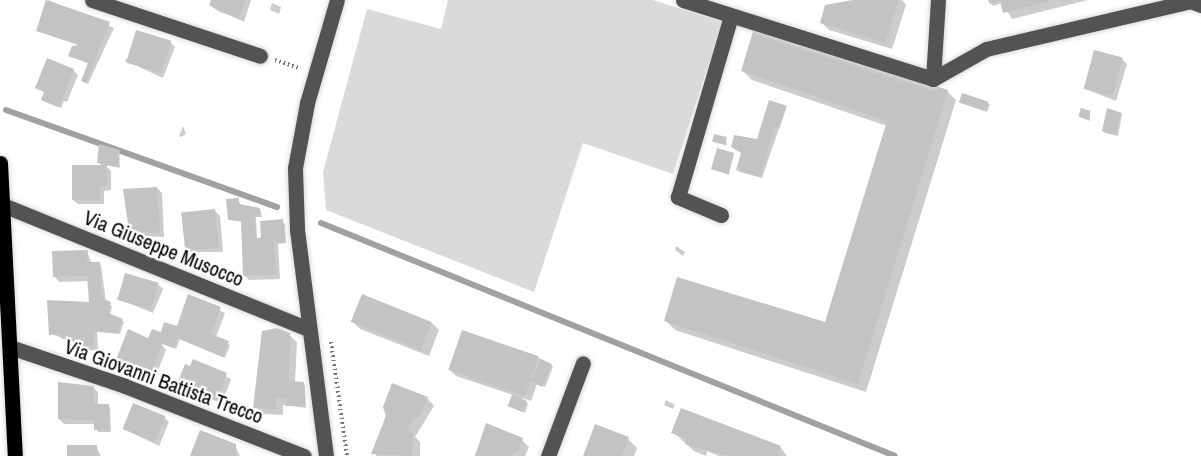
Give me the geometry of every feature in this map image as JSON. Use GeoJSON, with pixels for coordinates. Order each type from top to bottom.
{"type":"FeatureCollection","features":[{"type":"Feature","properties":{"kind":"main road"},"geometry":{"type":"LineString","coordinates":[[0,163],[15,456]]}},
{"type":"Feature","properties":{"kind":"street"},"geometry":{"type":"LineString","coordinates":[[92,0],[260,56]]}},
{"type":"Feature","properties":{"kind":"street"},"geometry":{"type":"LineString","coordinates":[[326,456],[297,229],[295,168],[315,73],[337,0]]}},
{"type":"Feature","properties":{"kind":"street"},"geometry":{"type":"LineString","coordinates":[[683,0],[933,79],[986,49],[1190,1],[1201,4]]}},
{"type":"Feature","properties":{"kind":"street"},"geometry":{"type":"LineString","coordinates":[[933,79],[938,0]]}},
{"type":"Feature","properties":{"kind":"street"},"geometry":{"type":"LineString","coordinates":[[721,215],[678,197],[731,16]]}},
{"type":"Feature","properties":{"kind":"street","name":"Via Giuseppe Musocco"},"geometry":{"type":"LineString","coordinates":[[3,205],[309,329]]}},
{"type":"Feature","properties":{"kind":"street","name":"Via Giovanni Battista Trecco"},"geometry":{"type":"LineString","coordinates":[[10,347],[125,386],[304,456]]}},
{"type":"Feature","properties":{"kind":"street"},"geometry":{"type":"LineString","coordinates":[[548,456],[583,363]]}},
{"type":"Feature","properties":{"kind":"path"},"geometry":{"type":"LineString","coordinates":[[260,56],[315,73]]}},
{"type":"Feature","properties":{"kind":"path"},"geometry":{"type":"LineString","coordinates":[[331,337],[347,456]]}},
{"type":"Feature","properties":{"kind":"shaded area"},"geometry":{"type":"Polygon","coordinates":[[[448,0],[653,0],[722,22],[673,174],[583,143],[534,292],[326,210],[323,172],[367,9],[441,29],[448,0]]]}},
{"type":"Feature","properties":{"kind":"building"},"geometry":{"type":"Polygon","coordinates":[[[46,0],[110,22],[86,83],[81,81],[88,63],[68,56],[72,46],[79,45],[36,31],[46,0]]]}},
{"type":"Feature","properties":{"kind":"building"},"geometry":{"type":"Polygon","coordinates":[[[211,0],[245,0],[239,18],[220,12],[209,5],[211,0]]]}},
{"type":"Feature","properties":{"kind":"building"},"geometry":{"type":"Polygon","coordinates":[[[853,0],[899,0],[885,43],[820,23],[825,5],[853,0]]]}},
{"type":"Feature","properties":{"kind":"building"},"geometry":{"type":"Polygon","coordinates":[[[988,0],[1050,1],[1003,13],[1000,1],[990,4],[988,0]]]}},
{"type":"Feature","properties":{"kind":"building"},"geometry":{"type":"Polygon","coordinates":[[[754,28],[948,90],[858,384],[664,321],[677,277],[825,322],[887,121],[741,71],[754,28]]]}},
{"type":"Feature","properties":{"kind":"building"},"geometry":{"type":"Polygon","coordinates":[[[136,30],[171,41],[161,73],[126,63],[136,30]]]}},
{"type":"Feature","properties":{"kind":"building"},"geometry":{"type":"Polygon","coordinates":[[[1094,50],[1123,58],[1113,96],[1084,89],[1094,50]]]}},
{"type":"Feature","properties":{"kind":"building"},"geometry":{"type":"Polygon","coordinates":[[[47,58],[74,69],[59,107],[41,100],[44,92],[35,88],[47,58]]]}},
{"type":"Feature","properties":{"kind":"building"},"geometry":{"type":"Polygon","coordinates":[[[962,93],[989,102],[986,111],[959,103],[962,93]]]}},
{"type":"Feature","properties":{"kind":"building"},"geometry":{"type":"Polygon","coordinates":[[[769,100],[787,106],[779,129],[775,128],[760,177],[736,170],[741,153],[731,147],[734,135],[757,139],[769,100]]]}},
{"type":"Feature","properties":{"kind":"building"},"geometry":{"type":"Polygon","coordinates":[[[1081,108],[1091,111],[1088,120],[1078,117],[1081,108]]]}},
{"type":"Feature","properties":{"kind":"building"},"geometry":{"type":"Polygon","coordinates":[[[1107,108],[1122,113],[1115,135],[1102,131],[1107,108]]]}},
{"type":"Feature","properties":{"kind":"building"},"geometry":{"type":"Polygon","coordinates":[[[714,134],[727,137],[725,145],[712,142],[714,134]]]}},
{"type":"Feature","properties":{"kind":"building"},"geometry":{"type":"Polygon","coordinates":[[[99,144],[120,150],[118,167],[97,163],[99,144]]]}},
{"type":"Feature","properties":{"kind":"building"},"geometry":{"type":"Polygon","coordinates":[[[717,148],[734,153],[728,174],[711,169],[717,148]]]}},
{"type":"Feature","properties":{"kind":"building"},"geometry":{"type":"Polygon","coordinates":[[[72,165],[107,165],[107,186],[100,186],[100,200],[72,200],[72,165]]]}},
{"type":"Feature","properties":{"kind":"building"},"geometry":{"type":"Polygon","coordinates":[[[157,187],[160,233],[129,231],[123,189],[157,187]]]}},
{"type":"Feature","properties":{"kind":"building"},"geometry":{"type":"Polygon","coordinates":[[[239,198],[239,204],[260,208],[260,215],[254,215],[256,238],[261,238],[260,221],[283,219],[285,242],[274,242],[276,274],[243,276],[241,220],[228,220],[226,199],[239,198]]]}},
{"type":"Feature","properties":{"kind":"building"},"geometry":{"type":"Polygon","coordinates":[[[215,209],[219,248],[185,251],[181,213],[215,209]]]}},
{"type":"Feature","properties":{"kind":"building"},"geometry":{"type":"Polygon","coordinates":[[[88,250],[87,262],[100,262],[101,290],[104,299],[111,302],[108,313],[123,319],[118,333],[94,330],[94,345],[77,346],[71,339],[62,339],[61,334],[49,335],[47,300],[89,302],[87,276],[53,277],[52,251],[88,250]]]}},
{"type":"Feature","properties":{"kind":"building"},"geometry":{"type":"Polygon","coordinates":[[[125,273],[159,283],[151,310],[117,300],[125,273]]]}},
{"type":"Feature","properties":{"kind":"building"},"geometry":{"type":"Polygon","coordinates":[[[188,294],[221,307],[211,334],[229,341],[223,357],[177,338],[174,348],[162,344],[150,374],[116,360],[128,329],[148,338],[152,329],[161,332],[164,322],[177,326],[188,294]]]}},
{"type":"Feature","properties":{"kind":"building"},"geometry":{"type":"Polygon","coordinates":[[[362,294],[432,322],[420,350],[351,322],[362,294]]]}},
{"type":"Feature","properties":{"kind":"building"},"geometry":{"type":"Polygon","coordinates":[[[277,328],[290,333],[289,381],[304,382],[305,406],[286,406],[286,399],[276,398],[276,409],[253,408],[262,331],[277,328]]]}},
{"type":"Feature","properties":{"kind":"building"},"geometry":{"type":"Polygon","coordinates":[[[462,330],[539,356],[525,396],[448,370],[462,330]]]}},
{"type":"Feature","properties":{"kind":"building"},"geometry":{"type":"Polygon","coordinates":[[[193,359],[227,373],[217,400],[177,384],[185,364],[190,366],[193,359]]]}},
{"type":"Feature","properties":{"kind":"building"},"geometry":{"type":"Polygon","coordinates":[[[541,359],[552,364],[542,387],[531,382],[541,359]]]}},
{"type":"Feature","properties":{"kind":"building"},"geometry":{"type":"Polygon","coordinates":[[[58,382],[94,386],[94,404],[109,404],[109,430],[94,430],[94,420],[58,419],[58,382]]]}},
{"type":"Feature","properties":{"kind":"building"},"geometry":{"type":"Polygon","coordinates":[[[392,383],[428,397],[421,415],[413,419],[408,431],[413,433],[412,456],[371,454],[386,416],[383,407],[392,383]]]}},
{"type":"Feature","properties":{"kind":"building"},"geometry":{"type":"Polygon","coordinates":[[[512,395],[527,401],[522,412],[508,406],[512,395]]]}},
{"type":"Feature","properties":{"kind":"building"},"geometry":{"type":"Polygon","coordinates":[[[133,403],[165,416],[155,442],[123,429],[133,403]]]}},
{"type":"Feature","properties":{"kind":"building"},"geometry":{"type":"Polygon","coordinates":[[[681,408],[781,446],[778,456],[728,456],[685,444],[687,439],[671,433],[681,408]]]}},
{"type":"Feature","properties":{"kind":"building"},"geometry":{"type":"Polygon","coordinates":[[[486,423],[523,438],[518,451],[510,456],[475,456],[486,423]]]}},
{"type":"Feature","properties":{"kind":"building"},"geometry":{"type":"Polygon","coordinates":[[[595,424],[629,437],[622,456],[583,456],[595,424]]]}},
{"type":"Feature","properties":{"kind":"building"},"geometry":{"type":"Polygon","coordinates":[[[200,430],[236,444],[236,456],[190,456],[200,430]]]}},
{"type":"Feature","properties":{"kind":"building"},"geometry":{"type":"Polygon","coordinates":[[[67,445],[97,445],[97,456],[67,456],[67,445]]]}},
{"type":"Feature","properties":{"kind":"waterway"},"geometry":{"type":"LineString","coordinates":[[6,110],[277,207]]}},
{"type":"Feature","properties":{"kind":"waterway"},"geometry":{"type":"LineString","coordinates":[[321,223],[895,456]]}}]}
